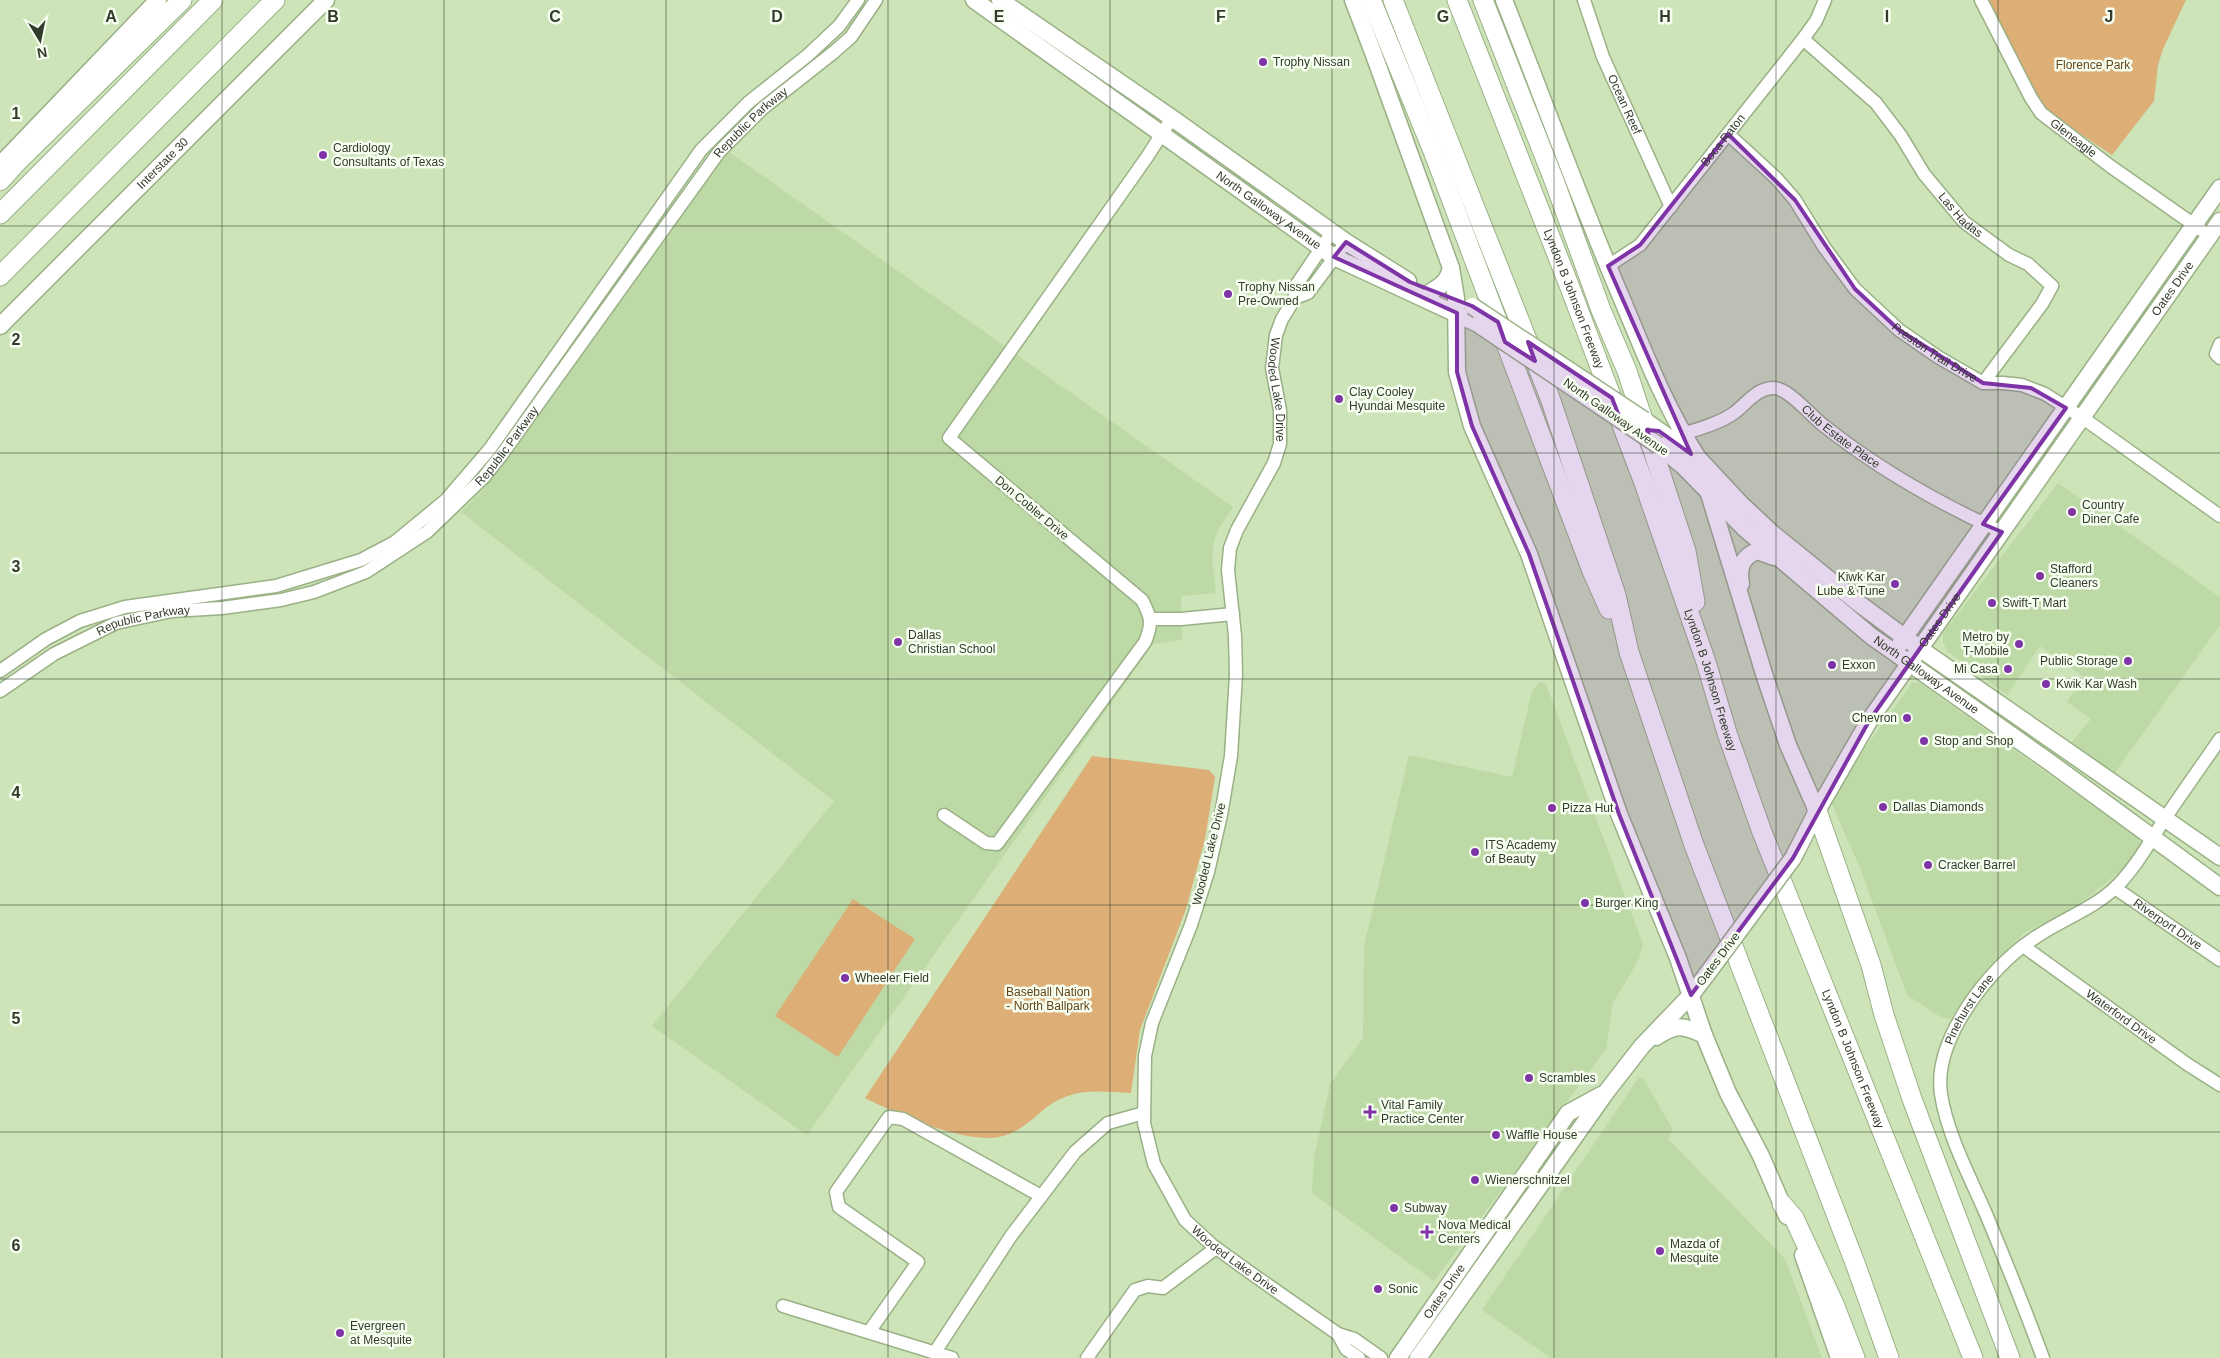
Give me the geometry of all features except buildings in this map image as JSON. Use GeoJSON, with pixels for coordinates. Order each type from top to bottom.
{"type":"FeatureCollection","features":[{"type":"Feature","properties":{"kind":"highway"},"geometry":{"type":"LineString","coordinates":[[0,181],[182,0]]}},
{"type":"Feature","properties":{"kind":"highway"},"geometry":{"type":"LineString","coordinates":[[0,214],[213,0]]}},
{"type":"Feature","properties":{"kind":"highway"},"geometry":{"type":"LineString","coordinates":[[0,276],[275,0]]}},
{"type":"Feature","properties":{"kind":"highway"},"geometry":{"type":"LineString","coordinates":[[1371,0],[1466,238],[1592,571],[1629,652]]}},
{"type":"Feature","properties":{"kind":"highway"},"geometry":{"type":"LineString","coordinates":[[1393,0],[1550,398],[1616,595],[1629,652],[1694,845],[1855,1263],[1889,1358]]}},
{"type":"Feature","properties":{"kind":"highway","name":"Lyndon B Johnson Freeway"},"geometry":{"type":"LineString","coordinates":[[1457,0],[1569,285],[1644,483],[1762,832],[1973,1358]]}},
{"type":"Feature","properties":{"kind":"highway"},"geometry":{"type":"LineString","coordinates":[[1483,0],[1573,231],[1601,310],[1627,371],[1686,551],[1706,662]]}},
{"type":"Feature","properties":{"kind":"highway"},"geometry":{"type":"LineString","coordinates":[[1817,811],[1871,965],[1884,1015],[1912,1099],[2010,1358]]}},
{"type":"Feature","properties":{"kind":"highway"},"geometry":{"type":"LineString","coordinates":[[1782,1204],[1794,1218],[1834,1304],[1855,1358]]}},
{"type":"Feature","properties":{"kind":"main road"},"geometry":{"type":"LineString","coordinates":[[0,165],[158,0]]}},
{"type":"Feature","properties":{"kind":"main road","name":"Interstate 30"},"geometry":{"type":"LineString","coordinates":[[0,326],[326,0]]}},
{"type":"Feature","properties":{"kind":"main road","name":"North Galloway Avenue"},"geometry":{"type":"LineString","coordinates":[[974,0],[1328,252],[1457,306],[1472,306],[1653,432],[1698,458],[1740,504],[1817,571],[1919,648],[2220,857]]}},
{"type":"Feature","properties":{"kind":"main road","name":"North Galloway Avenue"},"geometry":{"type":"LineString","coordinates":[[1000,0],[1172,118],[1339,237],[1410,282],[1432,291],[1457,306],[1478,324],[1625,422],[1653,432],[1745,529],[1838,609],[1894,652],[2048,761],[2153,840],[2220,887]]}},
{"type":"Feature","properties":{"kind":"main road"},"geometry":{"type":"LineString","coordinates":[[1353,0],[1450,268],[1457,306],[1457,372],[1472,426],[1529,554],[1619,814],[1691,996],[1704,1035],[1728,1093],[1761,1156],[1782,1204],[1839,1358]]}},
{"type":"Feature","properties":{"kind":"main road"},"geometry":{"type":"LineString","coordinates":[[1504,0],[1608,266],[1671,411],[1682,434],[1698,458],[1788,745],[1817,811]]}},
{"type":"Feature","properties":{"kind":"main road","name":"Oates Drive"},"geometry":{"type":"LineString","coordinates":[[1894,652],[2194,225],[2217,197]]}},
{"type":"Feature","properties":{"kind":"main road","name":"Oates Drive"},"geometry":{"type":"LineString","coordinates":[[1418,1358],[1608,1090],[1642,1046],[1691,996],[1793,858],[1817,811],[1869,721],[2220,222]]}},
{"type":"Feature","properties":{"kind":"main road"},"geometry":{"type":"LineString","coordinates":[[1432,291],[1444,284],[1450,268]]}},
{"type":"Feature","properties":{"kind":"main road"},"geometry":{"type":"LineString","coordinates":[[1653,432],[1668,421],[1671,411]]}},
{"type":"Feature","properties":{"kind":"main road"},"geometry":{"type":"LineString","coordinates":[[1743,604],[1740,565],[1747,555],[1757,551],[1785,562]]}},
{"type":"Feature","properties":{"kind":"main road"},"geometry":{"type":"LineString","coordinates":[[2048,761],[2061,747]]}},
{"type":"Feature","properties":{"kind":"main road"},"geometry":{"type":"LineString","coordinates":[[1642,1046],[1670,1028],[1682,1027],[1704,1035]]}},
{"type":"Feature","properties":{"kind":"main road","name":"Oates Drive"},"geometry":{"type":"LineString","coordinates":[[1398,1358],[1568,1113],[1608,1090]]}},
{"type":"Feature","properties":{"kind":"main road"},"geometry":{"type":"LineString","coordinates":[[1488,1227],[1502,1238]]}},
{"type":"Feature","properties":{"kind":"street","name":"Republic Parkway"},"geometry":{"type":"LineString","coordinates":[[0,671],[46,639],[89,618],[125,607],[276,586],[361,560],[395,542],[446,500],[489,450],[701,150],[749,102],[808,55],[839,26],[858,0]]}},
{"type":"Feature","properties":{"kind":"street","name":"Republic Parkway"},"geometry":{"type":"LineString","coordinates":[[0,691],[54,654],[116,623],[172,611],[222,608],[282,600],[314,592],[366,572],[427,532],[484,477],[503,453],[719,152],[763,108],[851,36],[876,0]]}},
{"type":"Feature","properties":{"kind":"street","name":"Boca Raton"},"geometry":{"type":"LineString","coordinates":[[1608,266],[1640,245],[1803,39],[1816,21],[1825,0]]}},
{"type":"Feature","properties":{"kind":"street","name":"Gleneagle"},"geometry":{"type":"LineString","coordinates":[[1981,0],[2030,98],[2041,113],[2110,166],[2210,236]]}},
{"type":"Feature","properties":{"kind":"street","name":"Ocean Reef"},"geometry":{"type":"LineString","coordinates":[[1589,2],[1603,57],[1671,207]]}},
{"type":"Feature","properties":{"kind":"street","name":"Las Hadas"},"geometry":{"type":"LineString","coordinates":[[1803,39],[1876,103],[1901,136],[1924,174],[1964,222],[2009,255],[2028,264],[2052,286],[2042,304],[1983,383]]}},
{"type":"Feature","properties":{"kind":"street"},"geometry":{"type":"LineString","coordinates":[[808,55],[815,67]]}},
{"type":"Feature","properties":{"kind":"street","name":"Don Cobler Drive"},"geometry":{"type":"LineString","coordinates":[[1150,619],[1142,600],[949,438],[1162,135],[1172,118]]}},
{"type":"Feature","properties":{"kind":"street","name":"Preston Trail Drive"},"geometry":{"type":"LineString","coordinates":[[1728,134],[1776,178],[1795,200],[1824,247],[1855,289],[1899,330],[1938,357],[1983,383],[2003,383],[2031,388],[2066,408],[2083,418],[2220,516]]}},
{"type":"Feature","properties":{"kind":"street","name":"Wooded Lake Drive"},"geometry":{"type":"LineString","coordinates":[[1339,237],[1328,252],[1295,287],[1295,298],[1282,319],[1276,335],[1272,368],[1280,410],[1280,444],[1274,463],[1237,530],[1230,548],[1228,570],[1236,665],[1236,707],[1231,756],[1208,872],[1191,924],[1152,1024],[1145,1056],[1144,1123],[1154,1164],[1185,1220],[1216,1248],[1338,1334],[1354,1339],[1381,1358]]}},
{"type":"Feature","properties":{"kind":"street"},"geometry":{"type":"LineString","coordinates":[[2220,344],[2216,354],[2220,358]]}},
{"type":"Feature","properties":{"kind":"street","name":"Club Estate Place"},"geometry":{"type":"LineString","coordinates":[[1682,434],[1698,430],[1734,413],[1761,391],[1770,388],[1783,390],[1822,425],[1896,478],[2002,532]]}},
{"type":"Feature","properties":{"kind":"street"},"geometry":{"type":"LineString","coordinates":[[944,815],[986,843],[997,844],[1145,642],[1151,628],[1150,619],[1181,619],[1233,614]]}},
{"type":"Feature","properties":{"kind":"street","name":"Pinehurst Lane"},"geometry":{"type":"LineString","coordinates":[[2043,1358],[2011,1273],[1948,1120],[1941,1094],[1941,1070],[1945,1052],[1967,1008],[2002,963],[2045,931],[2093,905],[2115,888],[2153,840],[2165,818],[2220,739]]}},
{"type":"Feature","properties":{"kind":"street","name":"Riverport Drive"},"geometry":{"type":"LineString","coordinates":[[2115,888],[2220,960]]}},
{"type":"Feature","properties":{"kind":"street","name":"Waterford Drive"},"geometry":{"type":"LineString","coordinates":[[2023,946],[2115,1013],[2220,1085]]}},
{"type":"Feature","properties":{"kind":"street"},"geometry":{"type":"LineString","coordinates":[[935,1352],[1011,1236],[1075,1152],[1108,1123],[1144,1113]]}},
{"type":"Feature","properties":{"kind":"street"},"geometry":{"type":"LineString","coordinates":[[869,1332],[918,1262],[839,1207],[836,1192],[889,1117],[903,1119],[1041,1196]]}},
{"type":"Feature","properties":{"kind":"street"},"geometry":{"type":"LineString","coordinates":[[1087,1358],[1135,1290],[1148,1286],[1163,1288],[1216,1248]]}},
{"type":"Feature","properties":{"kind":"street"},"geometry":{"type":"LineString","coordinates":[[783,1306],[952,1358]]}},
{"type":"Feature","properties":{"kind":"street","name":"Wooded Lake Drive"},"geometry":{"type":"LineString","coordinates":[[1338,1334],[1346,1349],[1359,1358]]}},
{"type":"Feature","properties":{"kind":"highlighted area"},"geometry":{"type":"Polygon","coordinates":[[[1728,134],[1795,200],[1855,289],[1899,330],[1983,383],[2031,388],[2066,408],[1983,524],[2002,532],[1869,721],[1793,858],[1691,995],[1619,814],[1529,554],[1472,426],[1457,372],[1457,313],[1334,257],[1346,242],[1410,282],[1472,306],[1498,322],[1505,342],[1535,361],[1528,342],[1612,398],[1620,419],[1650,440],[1647,430],[1659,431],[1691,454],[1608,266],[1640,245],[1728,134]]]}},
{"type":"Feature","properties":{"kind":"shaded area","name":"Dallas Christian School"},"geometry":{"type":"Polygon","coordinates":[[[726,150],[1233,507],[1218,530],[1214,541],[1212,559],[1216,593],[1181,596],[1182,640],[1153,644],[807,1135],[652,1026],[834,801],[461,512],[483,490],[513,452],[726,150]]]}},
{"type":"Feature","properties":{"kind":"shaded area"},"geometry":{"type":"Polygon","coordinates":[[[2058,483],[2220,597],[2220,625],[2114,774],[2071,743],[2091,719],[2067,702],[2084,677],[2040,646],[2007,695],[1947,651],[1943,642],[1943,633],[2058,483]]]}},
{"type":"Feature","properties":{"kind":"shaded area"},"geometry":{"type":"Polygon","coordinates":[[[1540,682],[1546,684],[1643,944],[1639,959],[1613,1003],[1606,1049],[1434,1281],[1312,1193],[1314,1158],[1330,1084],[1363,1038],[1364,946],[1409,755],[1512,777],[1532,691],[1540,682]]]}},
{"type":"Feature","properties":{"kind":"shaded area"},"geometry":{"type":"Polygon","coordinates":[[[1913,682],[1920,683],[2139,839],[2141,848],[2121,871],[2078,905],[2024,933],[1984,972],[1950,1019],[1939,1016],[1907,995],[1860,868],[1829,798],[1913,682]]]}},
{"type":"Feature","properties":{"kind":"shaded area"},"geometry":{"type":"Polygon","coordinates":[[[1639,1077],[1643,1078],[1673,1130],[1668,1139],[1785,1259],[1822,1358],[1551,1358],[1482,1310],[1639,1077]]]}},
{"type":"Feature","properties":{"kind":"green space","name":"Florence Park"},"geometry":{"type":"Polygon","coordinates":[[[1989,0],[2186,0],[2163,49],[2158,65],[2154,101],[2112,155],[2049,113],[2040,102],[1989,0]]]}},
{"type":"Feature","properties":{"kind":"green space","name":"Baseball Nation - North Ballpark"},"geometry":{"type":"Polygon","coordinates":[[[1092,756],[1209,770],[1215,777],[1205,839],[1186,909],[1140,1030],[1131,1093],[1083,1092],[1073,1094],[1051,1104],[1014,1132],[988,1138],[971,1137],[933,1127],[865,1098],[1092,756]]]}},
{"type":"Feature","properties":{"kind":"green space","name":"Wheeler Field"},"geometry":{"type":"Polygon","coordinates":[[[853,899],[915,939],[838,1057],[775,1016],[853,899]]]}},
{"type":"Feature","properties":{"kind":"place","name":"Trophy Nissan"},"geometry":{"type":"Point","coordinates":[1263,62]}},
{"type":"Feature","properties":{"kind":"place","name":"Cardiology Consultants of Texas"},"geometry":{"type":"Point","coordinates":[323,155]}},
{"type":"Feature","properties":{"kind":"place","name":"Trophy Nissan Pre-Owned"},"geometry":{"type":"Point","coordinates":[1228,294]}},
{"type":"Feature","properties":{"kind":"place","name":"Clay Cooley Hyundai Mesquite"},"geometry":{"type":"Point","coordinates":[1339,399]}},
{"type":"Feature","properties":{"kind":"place","name":"Country Diner Cafe"},"geometry":{"type":"Point","coordinates":[2072,512]}},
{"type":"Feature","properties":{"kind":"place","name":"Stafford Cleaners"},"geometry":{"type":"Point","coordinates":[2040,576]}},
{"type":"Feature","properties":{"kind":"place","name":"Kiwk Kar Lube & Tune"},"geometry":{"type":"Point","coordinates":[1895,584]}},
{"type":"Feature","properties":{"kind":"place","name":"Swift-T Mart"},"geometry":{"type":"Point","coordinates":[1992,603]}},
{"type":"Feature","properties":{"kind":"place","name":"Dallas Christian School"},"geometry":{"type":"Point","coordinates":[898,642]}},
{"type":"Feature","properties":{"kind":"place","name":"Metro by T-Mobile"},"geometry":{"type":"Point","coordinates":[2019,644]}},
{"type":"Feature","properties":{"kind":"place","name":"Public Storage"},"geometry":{"type":"Point","coordinates":[2128,661]}},
{"type":"Feature","properties":{"kind":"place","name":"Exxon"},"geometry":{"type":"Point","coordinates":[1832,665]}},
{"type":"Feature","properties":{"kind":"place","name":"Mi Casa"},"geometry":{"type":"Point","coordinates":[2008,669]}},
{"type":"Feature","properties":{"kind":"place","name":"Kwik Kar Wash"},"geometry":{"type":"Point","coordinates":[2046,684]}},
{"type":"Feature","properties":{"kind":"place","name":"Chevron"},"geometry":{"type":"Point","coordinates":[1907,718]}},
{"type":"Feature","properties":{"kind":"place","name":"Stop and Shop"},"geometry":{"type":"Point","coordinates":[1924,741]}},
{"type":"Feature","properties":{"kind":"place","name":"Dallas Diamonds"},"geometry":{"type":"Point","coordinates":[1883,807]}},
{"type":"Feature","properties":{"kind":"place","name":"Pizza Hut"},"geometry":{"type":"Point","coordinates":[1552,808]}},
{"type":"Feature","properties":{"kind":"place","name":"ITS Academy of Beauty"},"geometry":{"type":"Point","coordinates":[1475,852]}},
{"type":"Feature","properties":{"kind":"place","name":"Cracker Barrel"},"geometry":{"type":"Point","coordinates":[1928,865]}},
{"type":"Feature","properties":{"kind":"place","name":"Burger King"},"geometry":{"type":"Point","coordinates":[1585,903]}},
{"type":"Feature","properties":{"kind":"place","name":"Wheeler Field"},"geometry":{"type":"Point","coordinates":[845,978]}},
{"type":"Feature","properties":{"kind":"place","name":"Scrambles"},"geometry":{"type":"Point","coordinates":[1529,1078]}},
{"type":"Feature","properties":{"kind":"place","name":"Vital Family Practice Center"},"geometry":{"type":"Point","coordinates":[1370,1112]}},
{"type":"Feature","properties":{"kind":"place","name":"Waffle House"},"geometry":{"type":"Point","coordinates":[1496,1135]}},
{"type":"Feature","properties":{"kind":"place","name":"Wienerschnitzel"},"geometry":{"type":"Point","coordinates":[1475,1180]}},
{"type":"Feature","properties":{"kind":"place","name":"Subway"},"geometry":{"type":"Point","coordinates":[1394,1208]}},
{"type":"Feature","properties":{"kind":"place","name":"Nova Medical Centers"},"geometry":{"type":"Point","coordinates":[1427,1232]}},
{"type":"Feature","properties":{"kind":"place","name":"Mazda of Mesquite"},"geometry":{"type":"Point","coordinates":[1660,1251]}},
{"type":"Feature","properties":{"kind":"place","name":"Sonic"},"geometry":{"type":"Point","coordinates":[1378,1289]}},
{"type":"Feature","properties":{"kind":"place","name":"Evergreen at Mesquite"},"geometry":{"type":"Point","coordinates":[340,1333]}}]}
